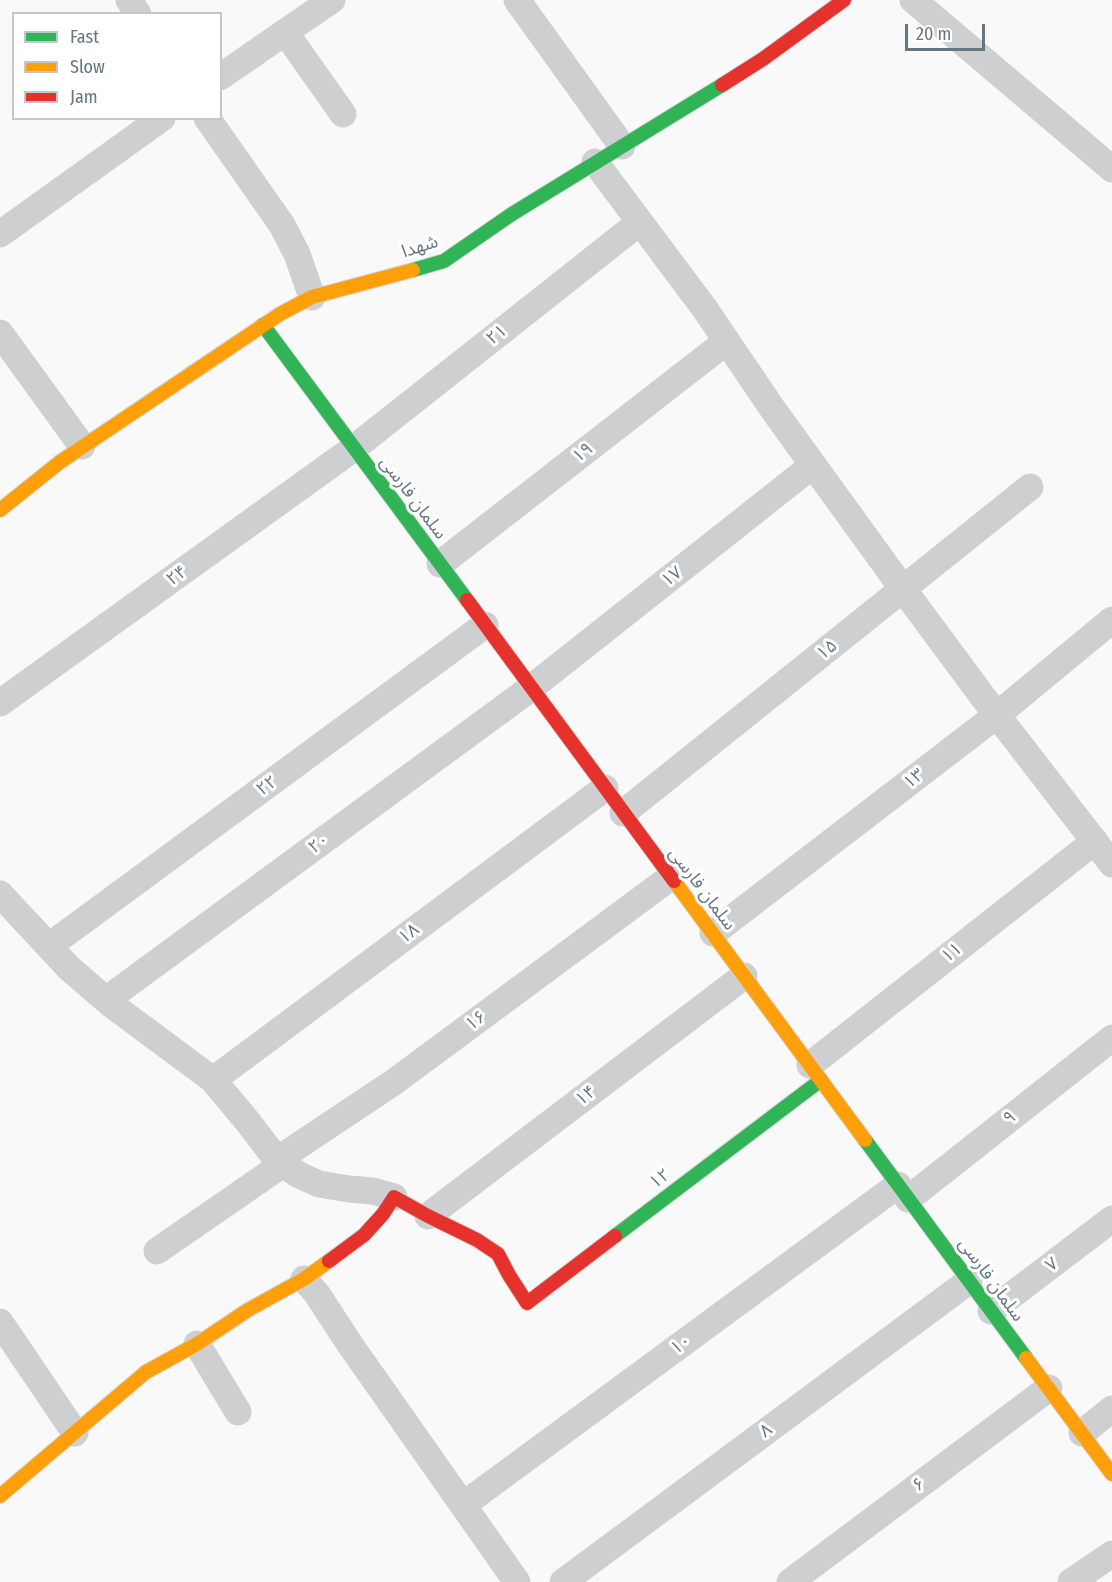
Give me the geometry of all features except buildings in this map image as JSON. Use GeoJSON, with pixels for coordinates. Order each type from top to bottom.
{"type":"FeatureCollection","features":[{"type":"Feature","properties":{"kind":"street"},"geometry":{"type":"LineString","coordinates":[[222,76],[332,0]]}},
{"type":"Feature","properties":{"kind":"street"},"geometry":{"type":"LineString","coordinates":[[517,0],[622,146]]}},
{"type":"Feature","properties":{"kind":"street","name":"شهدا"},"geometry":{"type":"LineString","coordinates":[[0,510],[82,446],[280,314],[312,297],[444,261],[512,214],[763,59],[844,0]]}},
{"type":"Feature","properties":{"kind":"street"},"geometry":{"type":"LineString","coordinates":[[913,0],[1112,169]]}},
{"type":"Feature","properties":{"kind":"street"},"geometry":{"type":"LineString","coordinates":[[285,32],[342,114]]}},
{"type":"Feature","properties":{"kind":"street"},"geometry":{"type":"LineString","coordinates":[[0,234],[159,120]]}},
{"type":"Feature","properties":{"kind":"street"},"geometry":{"type":"LineString","coordinates":[[208,120],[282,225],[297,254],[312,297]]}},
{"type":"Feature","properties":{"kind":"street"},"geometry":{"type":"LineString","coordinates":[[596,162],[727,341],[903,590],[1112,864]]}},
{"type":"Feature","properties":{"kind":"street","name":"۲۱"},"geometry":{"type":"LineString","coordinates":[[354,448],[640,222]]}},
{"type":"Feature","properties":{"kind":"street","name":"سلمان فارسی"},"geometry":{"type":"LineString","coordinates":[[263,325],[1112,1474]]}},
{"type":"Feature","properties":{"kind":"street"},"geometry":{"type":"LineString","coordinates":[[0,333],[82,446]]}},
{"type":"Feature","properties":{"kind":"street","name":"۱۹"},"geometry":{"type":"LineString","coordinates":[[440,564],[727,341]]}},
{"type":"Feature","properties":{"kind":"street","name":"۲۴"},"geometry":{"type":"LineString","coordinates":[[0,704],[354,448]]}},
{"type":"Feature","properties":{"kind":"street","name":"۱۷"},"geometry":{"type":"LineString","coordinates":[[531,688],[813,465]]}},
{"type":"Feature","properties":{"kind":"street","name":"۱۵"},"geometry":{"type":"LineString","coordinates":[[623,813],[1030,487]]}},
{"type":"Feature","properties":{"kind":"street","name":"۱۳"},"geometry":{"type":"LineString","coordinates":[[713,933],[997,715],[1112,620]]}},
{"type":"Feature","properties":{"kind":"street","name":"۲۲"},"geometry":{"type":"LineString","coordinates":[[49,946],[485,625]]}},
{"type":"Feature","properties":{"kind":"street","name":"۲۰"},"geometry":{"type":"LineString","coordinates":[[106,1000],[531,688]]}},
{"type":"Feature","properties":{"kind":"street","name":"۱۸"},"geometry":{"type":"LineString","coordinates":[[213,1080],[605,788]]}},
{"type":"Feature","properties":{"kind":"street","name":"۱۱"},"geometry":{"type":"LineString","coordinates":[[815,1072],[1095,841]]}},
{"type":"Feature","properties":{"kind":"street","name":"۱۶"},"geometry":{"type":"LineString","coordinates":[[157,1251],[394,1082],[671,877]]}},
{"type":"Feature","properties":{"kind":"street"},"geometry":{"type":"LineString","coordinates":[[0,894],[69,969],[165,1046],[213,1080],[280,1162],[299,1175],[319,1184],[349,1190],[373,1191],[394,1197],[428,1216]]}},
{"type":"Feature","properties":{"kind":"street","name":"۱۴"},"geometry":{"type":"LineString","coordinates":[[428,1216],[744,976]]}},
{"type":"Feature","properties":{"kind":"street","name":"۹"},"geometry":{"type":"LineString","coordinates":[[903,1192],[1112,1038]]}},
{"type":"Feature","properties":{"kind":"street","name":"۱۲"},"geometry":{"type":"LineString","coordinates":[[428,1216],[462,1232],[498,1254],[527,1303],[815,1072]]}},
{"type":"Feature","properties":{"kind":"street","name":"۱۰"},"geometry":{"type":"LineString","coordinates":[[463,1505],[903,1192]]}},
{"type":"Feature","properties":{"kind":"street"},"geometry":{"type":"LineString","coordinates":[[0,1496],[146,1372],[304,1279],[364,1235],[383,1214],[394,1197]]}},
{"type":"Feature","properties":{"kind":"street","name":"۷"},"geometry":{"type":"LineString","coordinates":[[991,1311],[1112,1219]]}},
{"type":"Feature","properties":{"kind":"street"},"geometry":{"type":"LineString","coordinates":[[304,1279],[317,1294],[517,1582]]}},
{"type":"Feature","properties":{"kind":"street","name":"۸"},"geometry":{"type":"LineString","coordinates":[[563,1582],[969,1281]]}},
{"type":"Feature","properties":{"kind":"street"},"geometry":{"type":"LineString","coordinates":[[0,1322],[75,1433]]}},
{"type":"Feature","properties":{"kind":"street"},"geometry":{"type":"LineString","coordinates":[[197,1344],[238,1412]]}},
{"type":"Feature","properties":{"kind":"street","name":"۶"},"geometry":{"type":"LineString","coordinates":[[790,1582],[1048,1388]]}},
{"type":"Feature","properties":{"kind":"street"},"geometry":{"type":"LineString","coordinates":[[1082,1433],[1112,1408]]}},
{"type":"Feature","properties":{"kind":"street"},"geometry":{"type":"LineString","coordinates":[[1071,1582],[1112,1554]]}},
{"type":"Feature","properties":{"kind":"traffic: fast"},"geometry":{"type":"LineString","coordinates":[[413,270],[444,261],[512,214],[722,85]]}},
{"type":"Feature","properties":{"kind":"traffic: fast"},"geometry":{"type":"LineString","coordinates":[[263,325],[467,600]]}},
{"type":"Feature","properties":{"kind":"traffic: fast"},"geometry":{"type":"LineString","coordinates":[[615,1236],[821,1080]]}},
{"type":"Feature","properties":{"kind":"traffic: fast"},"geometry":{"type":"LineString","coordinates":[[865,1140],[1026,1358]]}},
{"type":"Feature","properties":{"kind":"traffic: slow"},"geometry":{"type":"LineString","coordinates":[[0,510],[60,462],[280,314],[312,297],[413,270]]}},
{"type":"Feature","properties":{"kind":"traffic: slow"},"geometry":{"type":"LineString","coordinates":[[674,881],[865,1140]]}},
{"type":"Feature","properties":{"kind":"traffic: slow"},"geometry":{"type":"LineString","coordinates":[[0,1496],[146,1372],[197,1344],[248,1310],[304,1279],[329,1261]]}},
{"type":"Feature","properties":{"kind":"traffic: slow"},"geometry":{"type":"LineString","coordinates":[[1026,1358],[1112,1474]]}},
{"type":"Feature","properties":{"kind":"traffic: jam"},"geometry":{"type":"LineString","coordinates":[[722,85],[763,59],[844,0]]}},
{"type":"Feature","properties":{"kind":"traffic: jam"},"geometry":{"type":"LineString","coordinates":[[467,600],[674,881]]}},
{"type":"Feature","properties":{"kind":"traffic: jam"},"geometry":{"type":"LineString","coordinates":[[329,1261],[364,1235],[383,1214],[394,1197],[477,1240],[498,1254],[527,1303],[615,1236]]}}]}
